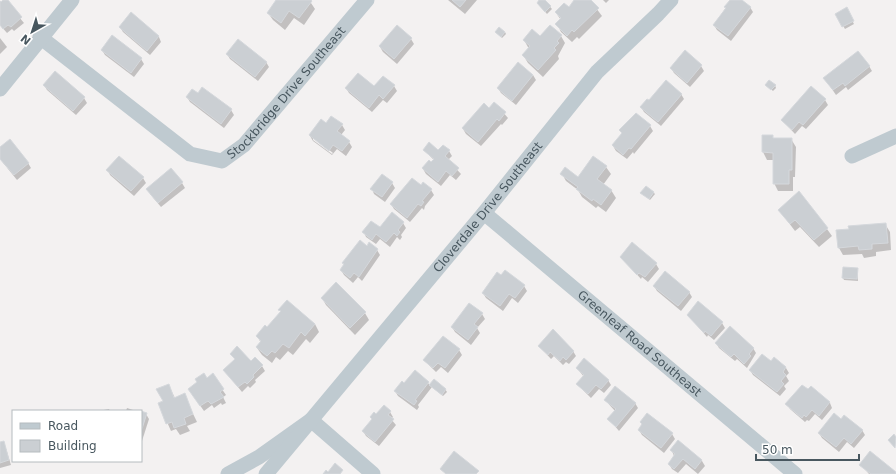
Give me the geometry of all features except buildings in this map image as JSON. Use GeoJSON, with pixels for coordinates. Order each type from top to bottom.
{"type":"FeatureCollection","features":[{"type":"Feature","properties":{"kind":"street"},"geometry":{"type":"LineString","coordinates":[[0,89],[40,37],[72,0]]}},
{"type":"Feature","properties":{"kind":"street","name":"Stockbridge Drive Southeast"},"geometry":{"type":"LineString","coordinates":[[40,37],[190,154],[222,161],[244,145],[367,0]]}},
{"type":"Feature","properties":{"kind":"street","name":"Cloverdale Drive Southeast"},"geometry":{"type":"LineString","coordinates":[[266,474],[484,213],[597,72],[671,0]]}},
{"type":"Feature","properties":{"kind":"street"},"geometry":{"type":"LineString","coordinates":[[852,156],[896,136]]}},
{"type":"Feature","properties":{"kind":"street","name":"Greenleaf Road Southeast"},"geometry":{"type":"LineString","coordinates":[[484,213],[795,474]]}},
{"type":"Feature","properties":{"kind":"street"},"geometry":{"type":"LineString","coordinates":[[311,420],[373,474]]}},
{"type":"Feature","properties":{"kind":"street","name":"Cloverdale Drive Southeast"},"geometry":{"type":"LineString","coordinates":[[228,474],[259,457],[311,420]]}}]}
